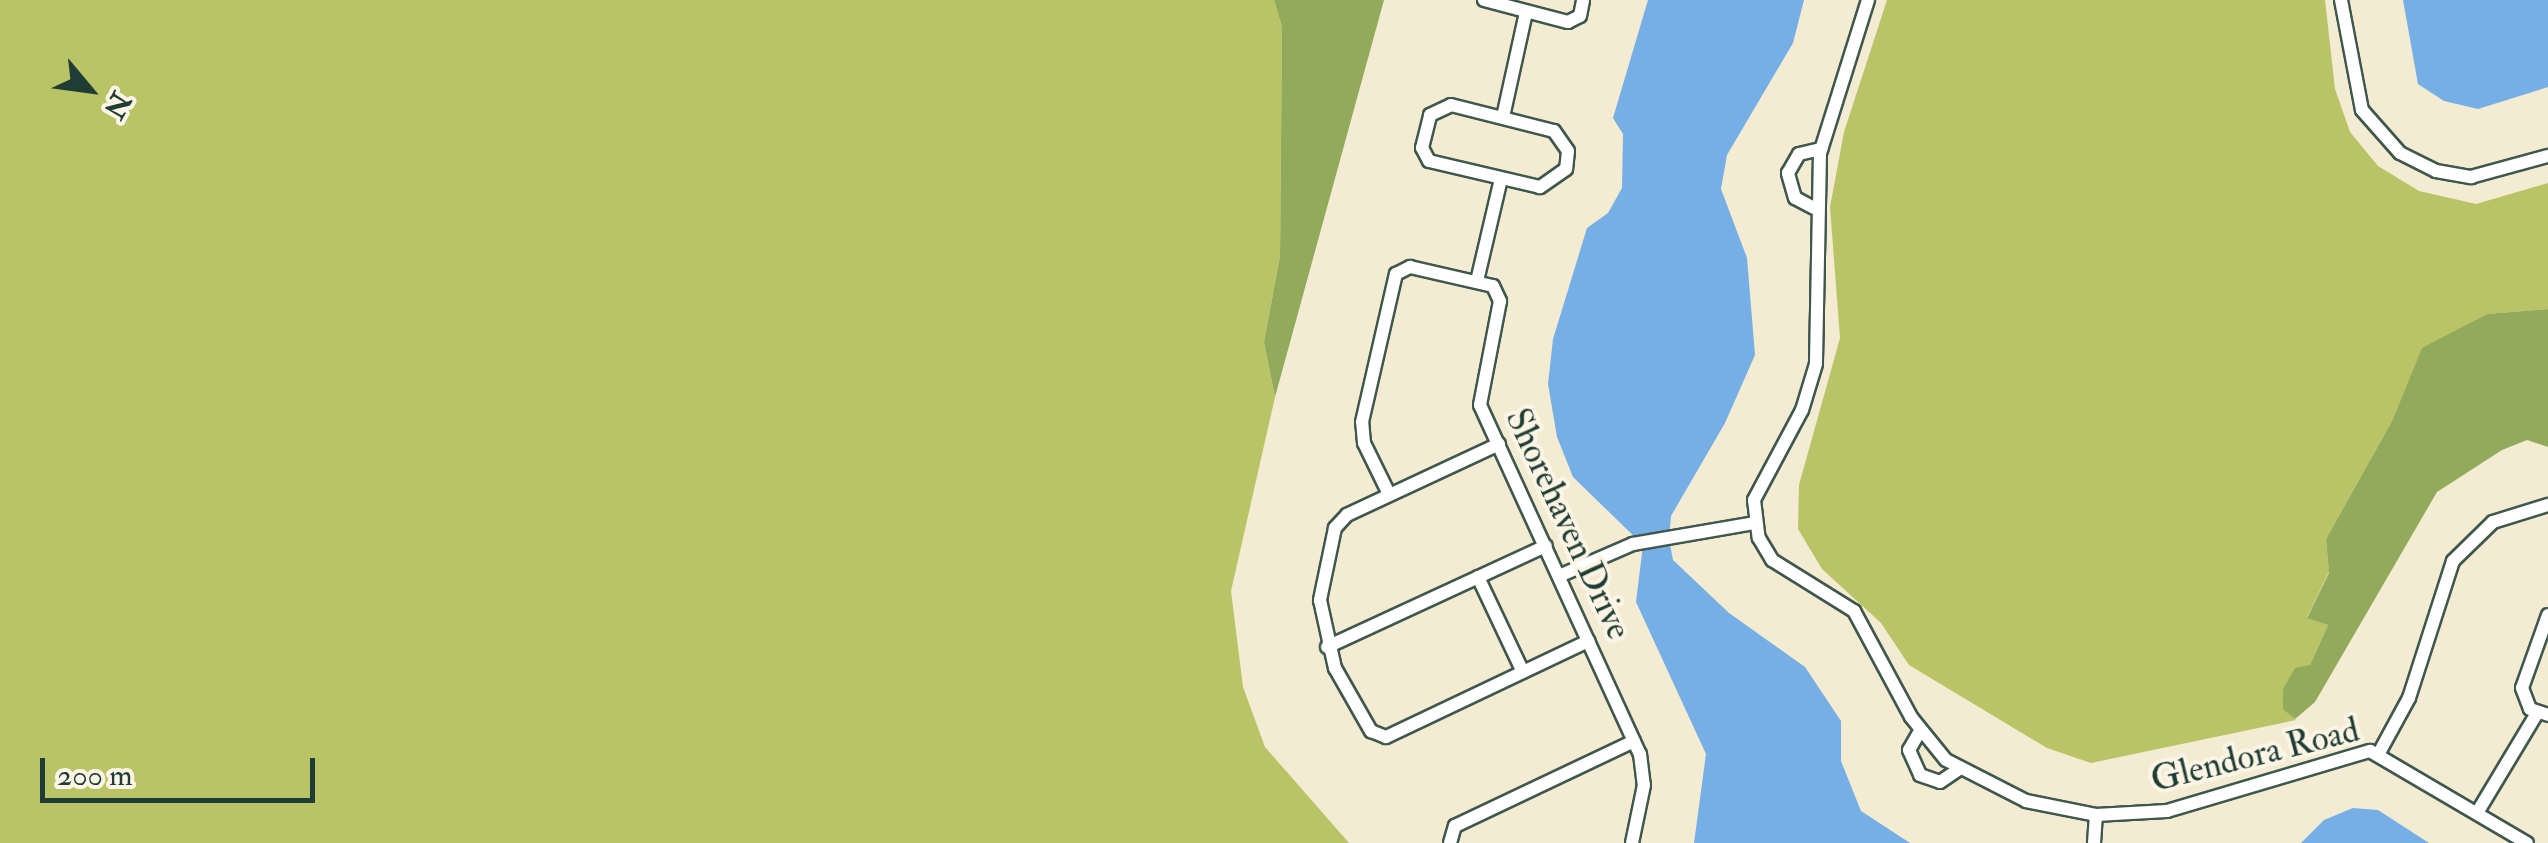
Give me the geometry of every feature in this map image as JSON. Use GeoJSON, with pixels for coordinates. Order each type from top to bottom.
{"type":"FeatureCollection","features":[{"type":"Feature","properties":{"kind":"street"},"geometry":{"type":"LineString","coordinates":[[1484,0],[1568,22],[1580,16],[1584,0]]}},
{"type":"Feature","properties":{"kind":"street"},"geometry":{"type":"LineString","coordinates":[[1559,576],[1632,544],[1755,523],[1756,487],[1802,410],[1816,364],[1814,208],[1821,149],[1868,0]]}},
{"type":"Feature","properties":{"kind":"street"},"geometry":{"type":"LineString","coordinates":[[2341,0],[2362,110],[2400,153],[2436,171],[2471,176],[2548,156]]}},
{"type":"Feature","properties":{"kind":"street"},"geometry":{"type":"LineString","coordinates":[[1503,117],[1526,12]]}},
{"type":"Feature","properties":{"kind":"street"},"geometry":{"type":"LineString","coordinates":[[1438,106],[1503,117],[1554,131],[1569,157],[1562,175],[1544,186],[1500,179],[1435,164],[1422,148],[1438,106]]}},
{"type":"Feature","properties":{"kind":"street"},"geometry":{"type":"LineString","coordinates":[[1814,208],[1795,198],[1788,173],[1799,154],[1821,149]]}},
{"type":"Feature","properties":{"kind":"street"},"geometry":{"type":"LineString","coordinates":[[1390,494],[1364,443],[1362,422],[1394,278],[1410,267],[1477,281],[1500,179]]}},
{"type":"Feature","properties":{"kind":"street","name":"Shorehaven Drive"},"geometry":{"type":"LineString","coordinates":[[1477,281],[1500,296],[1479,396],[1634,742],[1644,775],[1632,843]]}},
{"type":"Feature","properties":{"kind":"street"},"geometry":{"type":"LineString","coordinates":[[1498,444],[1348,515],[1331,536],[1320,600],[1327,648],[1352,703],[1380,736],[1588,641]]}},
{"type":"Feature","properties":{"kind":"street"},"geometry":{"type":"LineString","coordinates":[[2379,753],[2409,698],[2453,561],[2493,522],[2548,505]]}},
{"type":"Feature","properties":{"kind":"street","name":"Glendora Road"},"geometry":{"type":"LineString","coordinates":[[1755,523],[1781,569],[1854,612],[1920,731],[1959,770],[2026,801],[2096,815],[2193,806],[2359,752],[2379,753],[2528,843]]}},
{"type":"Feature","properties":{"kind":"street"},"geometry":{"type":"LineString","coordinates":[[1327,648],[1546,546]]}},
{"type":"Feature","properties":{"kind":"street"},"geometry":{"type":"LineString","coordinates":[[1478,577],[1523,672]]}},
{"type":"Feature","properties":{"kind":"street"},"geometry":{"type":"LineString","coordinates":[[2478,812],[2542,714],[2522,688],[2548,615]]}},
{"type":"Feature","properties":{"kind":"street"},"geometry":{"type":"LineString","coordinates":[[1920,731],[1909,750],[1915,770],[1940,782],[1959,770]]}},
{"type":"Feature","properties":{"kind":"street"},"geometry":{"type":"LineString","coordinates":[[1450,843],[1455,826],[1634,742]]}},
{"type":"Feature","properties":{"kind":"street"},"geometry":{"type":"LineString","coordinates":[[2094,843],[2096,815]]}},
{"type":"Feature","properties":{"kind":"green space"},"geometry":{"type":"Polygon","coordinates":[[[0,0],[1274,0],[1282,27],[1280,256],[1264,342],[1275,397],[1231,591],[1243,687],[1265,747],[1349,843],[0,843],[0,0]]]}},
{"type":"Feature","properties":{"kind":"green space"},"geometry":{"type":"Polygon","coordinates":[[[1274,0],[1384,0],[1275,397],[1264,342],[1280,256],[1282,27],[1274,0]]]}},
{"type":"Feature","properties":{"kind":"green space"},"geometry":{"type":"Polygon","coordinates":[[[1887,0],[2325,0],[2335,89],[2350,132],[2378,166],[2419,191],[2476,204],[2548,183],[2548,309],[2487,314],[2422,349],[2392,421],[2326,539],[2329,572],[2307,617],[2328,625],[2310,665],[2283,690],[2284,709],[2296,720],[2091,763],[2047,748],[1909,665],[1881,623],[1822,569],[1798,529],[1799,485],[1840,338],[1830,207],[1844,132],[1887,0]]]}},
{"type":"Feature","properties":{"kind":"green space"},"geometry":{"type":"Polygon","coordinates":[[[2548,309],[2548,447],[2527,440],[2502,450],[2437,492],[2315,702],[2295,719],[2283,709],[2283,689],[2295,668],[2310,665],[2328,625],[2307,618],[2329,573],[2326,539],[2392,421],[2422,348],[2487,314],[2548,309]]]}},
{"type":"Feature","properties":{"kind":"water"},"geometry":{"type":"Polygon","coordinates":[[[1648,0],[1804,0],[1793,43],[1727,155],[1721,189],[1747,258],[1755,355],[1725,423],[1671,516],[1669,539],[1673,560],[1729,613],[1805,667],[1841,721],[1841,761],[1861,811],[1910,843],[1694,843],[1706,754],[1636,602],[1643,545],[1573,477],[1557,437],[1548,384],[1553,339],[1587,228],[1608,213],[1622,188],[1623,134],[1613,118],[1648,0]]]}},
{"type":"Feature","properties":{"kind":"water"},"geometry":{"type":"Polygon","coordinates":[[[2403,0],[2548,0],[2548,87],[2478,109],[2444,101],[2418,84],[2403,0]]]}},
{"type":"Feature","properties":{"kind":"water"},"geometry":{"type":"Polygon","coordinates":[[[2353,808],[2378,810],[2429,843],[2301,843],[2324,820],[2353,808]]]}}]}
